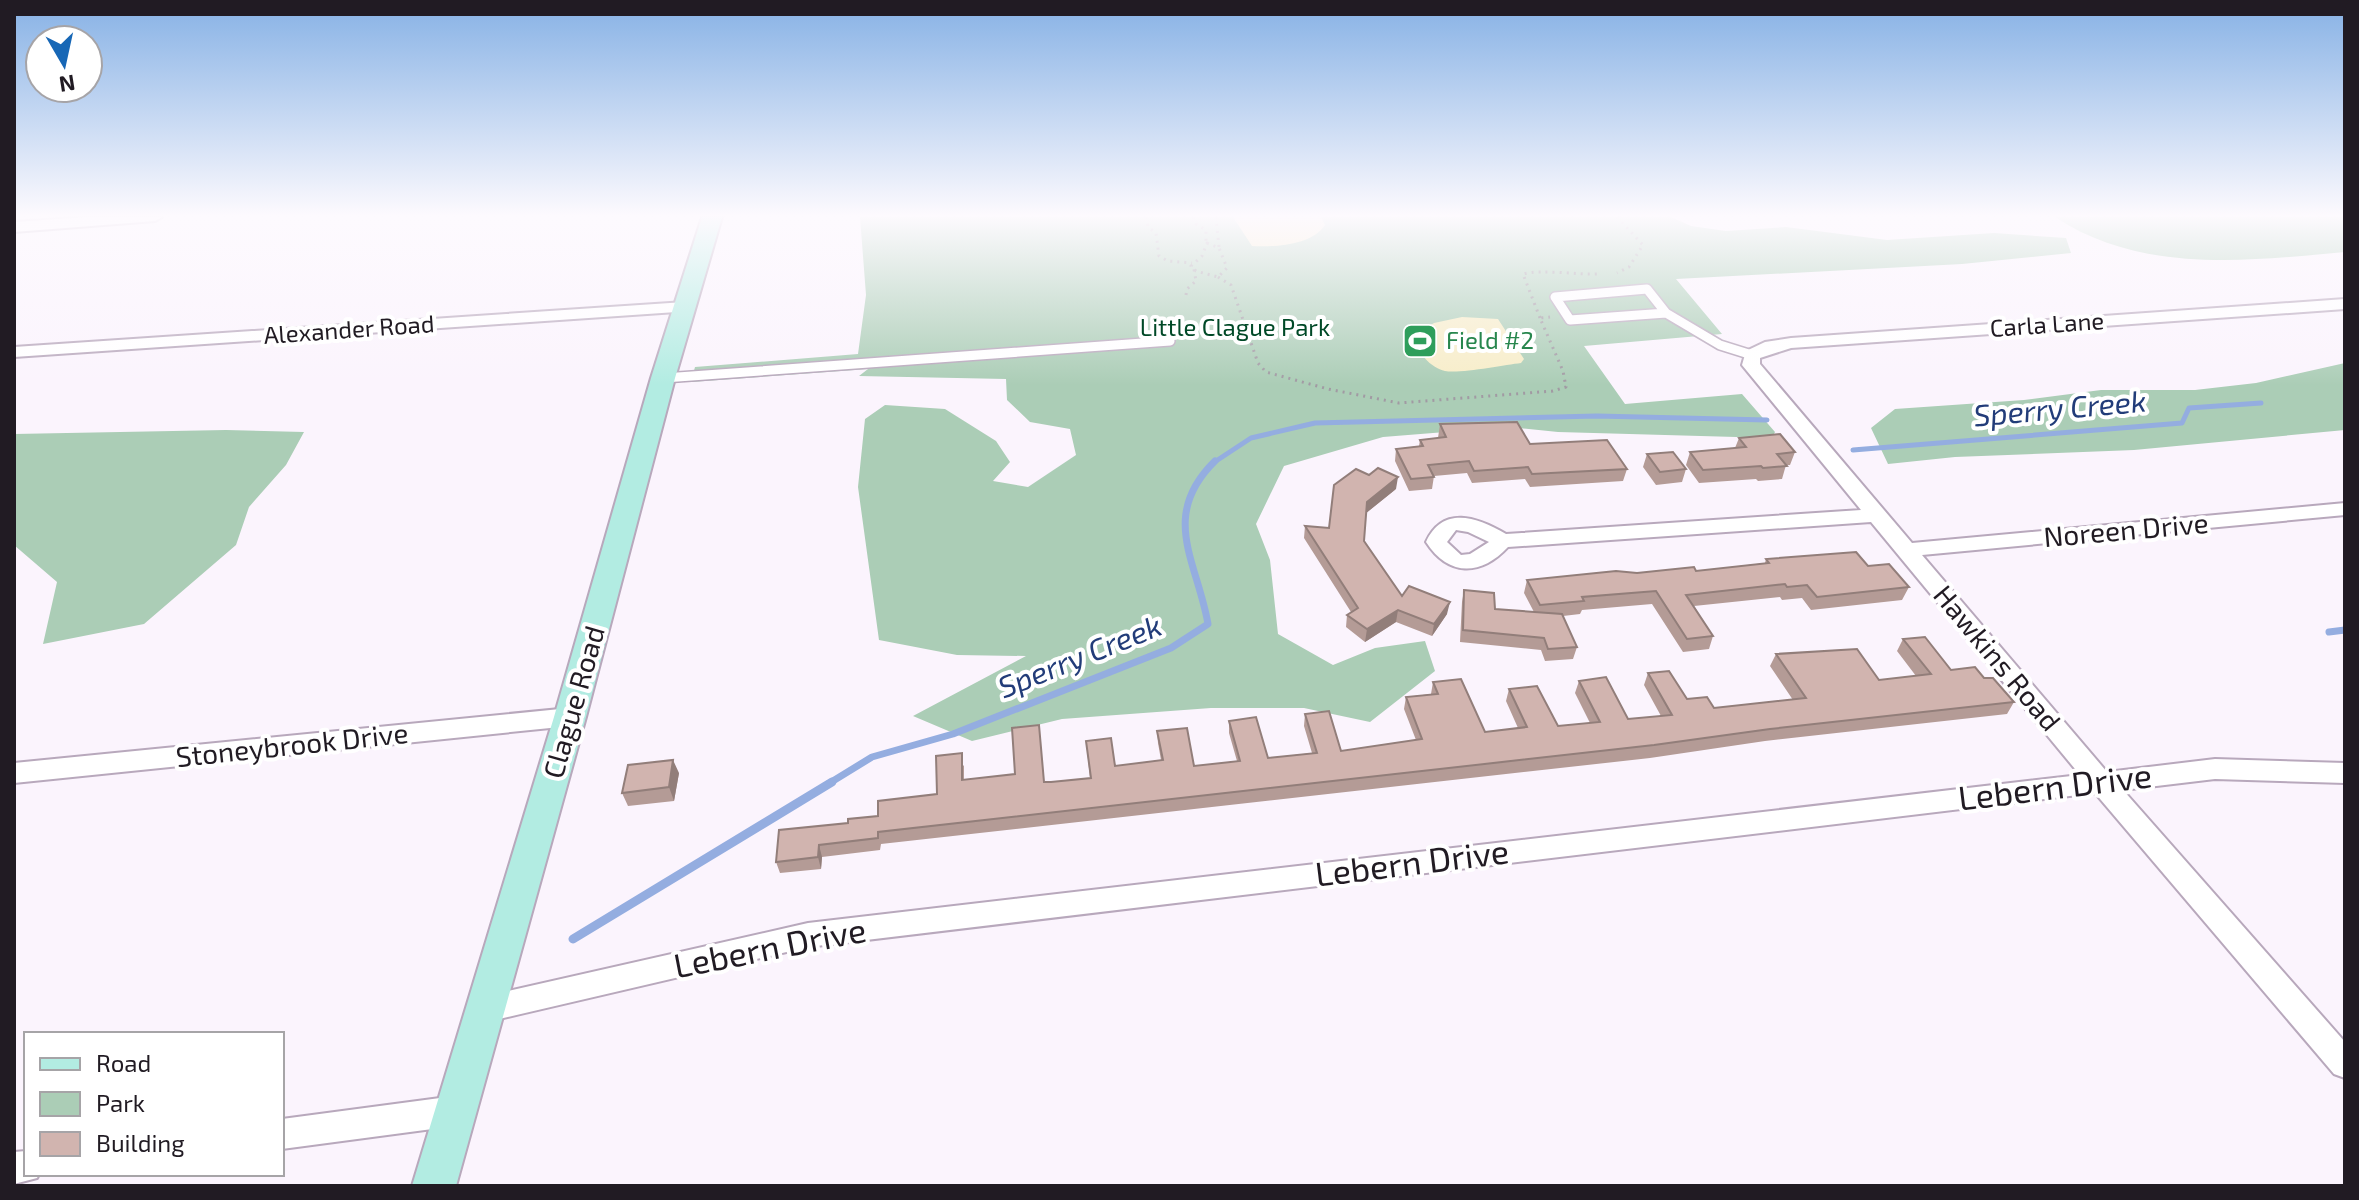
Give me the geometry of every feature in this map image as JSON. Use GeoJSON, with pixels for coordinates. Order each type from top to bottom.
{"type":"FeatureCollection","features":[{"type":"Feature","properties":{"kind":"main road","name":"Clague Road"},"geometry":{"type":"LineString","coordinates":[[434,1186],[695,273]]}},
{"type":"Feature","properties":{"kind":"street","name":"Carla Lane"},"geometry":{"type":"LineString","coordinates":[[1752,355],[1771,346],[1791,343],[2345,304]]}},
{"type":"Feature","properties":{"kind":"street","name":"Alexander Road"},"geometry":{"type":"LineString","coordinates":[[14,352],[685,307]]}},
{"type":"Feature","properties":{"kind":"street","name":"Hawkins Road"},"geometry":{"type":"LineString","coordinates":[[1752,355],[1751,365],[1757,375],[2345,1064]]}},
{"type":"Feature","properties":{"kind":"street","name":"Noreen Drive"},"geometry":{"type":"LineString","coordinates":[[1907,550],[2345,509]]}},
{"type":"Feature","properties":{"kind":"street"},"geometry":{"type":"LineString","coordinates":[[1502,541],[1624,531],[1786,524],[1876,515]]}},
{"type":"Feature","properties":{"kind":"street","name":"Stoneybrook Drive"},"geometry":{"type":"LineString","coordinates":[[14,773],[570,717]]}},
{"type":"Feature","properties":{"kind":"street","name":"Lebern Drive"},"geometry":{"type":"LineString","coordinates":[[486,1009],[808,935],[2101,781],[2215,769],[2345,773]]}},
{"type":"Feature","properties":{"kind":"street"},"geometry":{"type":"LineString","coordinates":[[284,1134],[455,1111]]}},
{"type":"Feature","properties":{"kind":"lane"},"geometry":{"type":"LineString","coordinates":[[1666,313],[1570,320],[1555,297],[1647,289],[1666,313],[1720,345],[1752,355]]}},
{"type":"Feature","properties":{"kind":"lane"},"geometry":{"type":"LineString","coordinates":[[663,378],[1170,341]]}},
{"type":"Feature","properties":{"kind":"path"},"geometry":{"type":"LineString","coordinates":[[1186,295],[1196,281],[1194,273]]}},
{"type":"Feature","properties":{"kind":"path"},"geometry":{"type":"LineString","coordinates":[[1209,273],[1231,285],[1258,363],[1266,372],[1328,389],[1399,403],[1553,391],[1566,387],[1563,371],[1523,274],[1527,273]]}},
{"type":"Feature","properties":{"kind":"path"},"geometry":{"type":"LineString","coordinates":[[1218,277],[1225,273]]}},
{"type":"Feature","properties":{"kind":"path"},"geometry":{"type":"LineString","coordinates":[[1549,273],[1603,273]]}},
{"type":"Feature","properties":{"kind":"path"},"geometry":{"type":"LineString","coordinates":[[1540,318],[1556,316]]}},
{"type":"Feature","properties":{"kind":"green space","name":"Little Clague Park"},"geometry":{"type":"Polygon","coordinates":[[[864,273],[1790,273],[1676,279],[1722,334],[1584,346],[1625,404],[1742,394],[1775,432],[1772,438],[1558,432],[1508,427],[1383,437],[1284,466],[1256,524],[1270,560],[1278,634],[1333,665],[1375,648],[1425,641],[1435,671],[1370,722],[1304,708],[1211,708],[1062,719],[972,741],[913,716],[1026,656],[957,655],[879,640],[858,487],[865,419],[885,405],[945,409],[996,441],[1010,462],[993,481],[1028,487],[1076,455],[1070,429],[1030,422],[1007,400],[1006,379],[859,376],[868,369],[691,382],[695,367],[858,354],[866,295],[864,273]]]}},
{"type":"Feature","properties":{"kind":"green space"},"geometry":{"type":"Polygon","coordinates":[[[2345,363],[2345,430],[2134,450],[1955,457],[1888,464],[1871,428],[1895,409],[2024,400],[2101,390],[2195,390],[2256,383],[2345,363]]]}},
{"type":"Feature","properties":{"kind":"green space"},"geometry":{"type":"Polygon","coordinates":[[[226,430],[304,432],[286,465],[249,507],[236,545],[144,624],[43,644],[57,582],[14,545],[14,434],[226,430]]]}},
{"type":"Feature","properties":{"kind":"sand"},"geometry":{"type":"Polygon","coordinates":[[[1462,317],[1498,319],[1524,359],[1521,363],[1460,371],[1445,371],[1434,366],[1420,352],[1416,334],[1434,323],[1462,317]]]}},
{"type":"Feature","properties":{"kind":"building"},"geometry":{"type":"Polygon","coordinates":[[[1517,422],[1530,444],[1607,440],[1627,469],[1532,474],[1528,467],[1474,471],[1469,461],[1428,465],[1434,477],[1411,479],[1396,449],[1423,446],[1420,440],[1446,437],[1440,424],[1517,422]]]}},
{"type":"Feature","properties":{"kind":"building"},"geometry":{"type":"Polygon","coordinates":[[[1780,434],[1795,452],[1777,454],[1787,466],[1703,470],[1690,452],[1746,447],[1739,438],[1780,434]]]}},
{"type":"Feature","properties":{"kind":"building"},"geometry":{"type":"Polygon","coordinates":[[[1673,452],[1686,469],[1660,472],[1647,454],[1673,452]]]}},
{"type":"Feature","properties":{"kind":"building"},"geometry":{"type":"Polygon","coordinates":[[[1378,468],[1398,477],[1367,502],[1364,541],[1402,596],[1409,586],[1450,602],[1434,624],[1398,610],[1367,629],[1347,615],[1358,608],[1305,526],[1329,528],[1334,485],[1356,469],[1369,475],[1378,468]]]}},
{"type":"Feature","properties":{"kind":"building"},"geometry":{"type":"Polygon","coordinates":[[[1856,552],[1868,566],[1889,564],[1909,587],[1817,597],[1807,585],[1787,587],[1785,584],[1686,595],[1713,636],[1687,639],[1656,591],[1582,597],[1584,601],[1540,605],[1527,580],[1616,571],[1637,573],[1694,567],[1696,571],[1769,563],[1766,559],[1856,552]]]}},
{"type":"Feature","properties":{"kind":"building"},"geometry":{"type":"Polygon","coordinates":[[[1464,590],[1494,593],[1495,609],[1562,614],[1577,647],[1548,649],[1544,638],[1463,630],[1464,590]]]}},
{"type":"Feature","properties":{"kind":"building"},"geometry":{"type":"Polygon","coordinates":[[[1925,637],[1951,670],[1975,667],[1984,678],[1993,678],[2014,702],[878,832],[878,838],[819,845],[818,857],[776,862],[779,830],[848,823],[848,819],[878,816],[878,801],[937,794],[936,756],[962,753],[962,780],[1015,774],[1012,728],[1039,725],[1044,782],[1051,782],[1091,778],[1086,741],[1111,738],[1115,766],[1163,760],[1157,731],[1187,728],[1194,766],[1240,761],[1229,721],[1256,717],[1268,758],[1317,753],[1305,714],[1329,711],[1341,751],[1422,739],[1406,697],[1438,694],[1433,682],[1461,679],[1485,732],[1527,727],[1509,689],[1537,686],[1558,726],[1600,722],[1579,681],[1606,677],[1628,719],[1672,715],[1648,673],[1669,671],[1687,699],[1707,697],[1714,708],[1806,698],[1776,654],[1857,649],[1879,680],[1931,674],[1903,639],[1925,637]]]}},
{"type":"Feature","properties":{"kind":"building"},"geometry":{"type":"Polygon","coordinates":[[[673,760],[669,787],[622,793],[628,765],[673,760]]]}},
{"type":"Feature","properties":{"kind":"waterway","name":"Sperry Creek"},"geometry":{"type":"LineString","coordinates":[[1853,450],[2182,423],[2189,408],[2261,403]]}},
{"type":"Feature","properties":{"kind":"waterway","name":"Sperry Creek"},"geometry":{"type":"LineString","coordinates":[[1214,463],[1251,438],[1315,423],[1597,416],[1767,420]]}},
{"type":"Feature","properties":{"kind":"waterway","name":"Sperry Creek"},"geometry":{"type":"LineString","coordinates":[[828,784],[872,757],[953,734],[1171,648],[1208,624],[1186,540],[1185,520],[1198,481],[1214,463]]}},
{"type":"Feature","properties":{"kind":"waterway"},"geometry":{"type":"LineString","coordinates":[[2329,632],[2345,630]]}},
{"type":"Feature","properties":{"kind":"waterway","name":"Sperry Creek"},"geometry":{"type":"LineString","coordinates":[[573,939],[832,782]]}},
{"type":"Feature","properties":{"kind":"place","name":"Field #2"},"geometry":{"type":"Point","coordinates":[1420,341]}}]}
